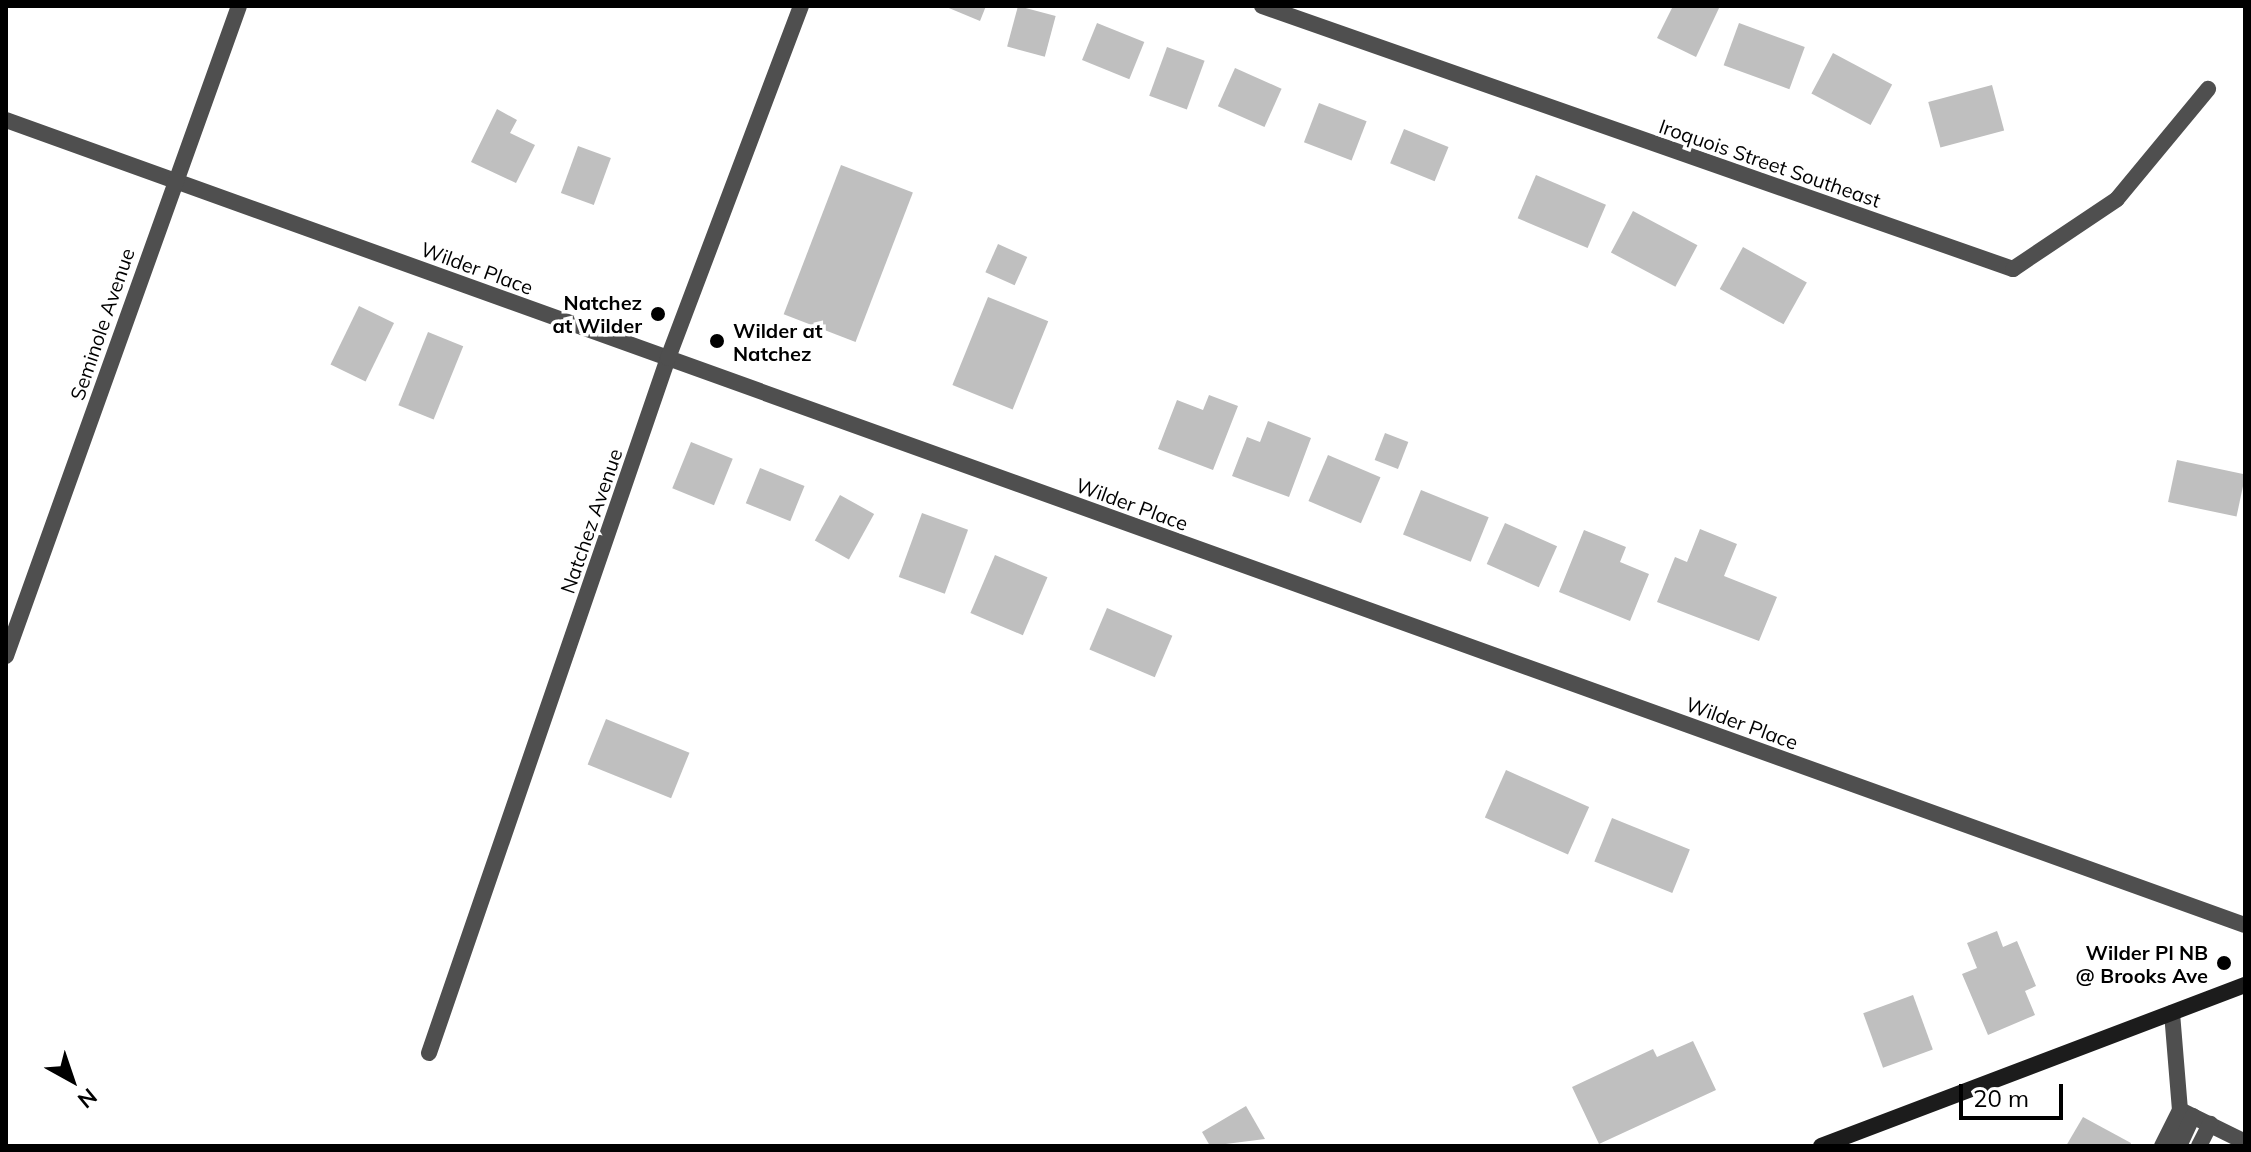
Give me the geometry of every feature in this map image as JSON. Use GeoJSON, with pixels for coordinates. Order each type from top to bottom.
{"type":"FeatureCollection","features":[{"type":"Feature","properties":{"kind":"street","name":"Seminole Avenue"},"geometry":{"type":"LineString","coordinates":[[6,656],[173,181],[239,6]]}},
{"type":"Feature","properties":{"kind":"street","name":"Natchez Avenue"},"geometry":{"type":"LineString","coordinates":[[429,1053],[668,358],[801,6]]}},
{"type":"Feature","properties":{"kind":"street","name":"Iroquois Street Southeast"},"geometry":{"type":"LineString","coordinates":[[1262,6],[2013,269],[2117,199],[2208,89]]}},
{"type":"Feature","properties":{"kind":"street","name":"Wilder Place"},"geometry":{"type":"LineString","coordinates":[[6,120],[2245,925]]}},
{"type":"Feature","properties":{"kind":"street"},"geometry":{"type":"LineString","coordinates":[[1821,1146],[2245,985]]}},
{"type":"Feature","properties":{"kind":"street"},"geometry":{"type":"LineString","coordinates":[[2172,1013],[2187,1113],[2179,1146]]}},
{"type":"Feature","properties":{"kind":"street"},"geometry":{"type":"LineString","coordinates":[[2187,1113],[2245,1142]]}},
{"type":"Feature","properties":{"kind":"street"},"geometry":{"type":"LineString","coordinates":[[2162,1146],[2187,1113]]}},
{"type":"Feature","properties":{"kind":"street"},"geometry":{"type":"LineString","coordinates":[[2199,1146],[2210,1124]]}},
{"type":"Feature","properties":{"kind":"building"},"geometry":{"type":"Polygon","coordinates":[[[944,6],[986,6],[980,21],[944,6]]]}},
{"type":"Feature","properties":{"kind":"building"},"geometry":{"type":"Polygon","coordinates":[[[1018,6],[1056,16],[1045,57],[1007,47],[1018,6]]]}},
{"type":"Feature","properties":{"kind":"building"},"geometry":{"type":"Polygon","coordinates":[[[1673,6],[1720,6],[1696,57],[1657,38],[1673,6]]]}},
{"type":"Feature","properties":{"kind":"building"},"geometry":{"type":"Polygon","coordinates":[[[1097,23],[1144,42],[1129,79],[1082,60],[1097,23]]]}},
{"type":"Feature","properties":{"kind":"building"},"geometry":{"type":"Polygon","coordinates":[[[1739,23],[1805,47],[1789,89],[1724,65],[1739,23]]]}},
{"type":"Feature","properties":{"kind":"building"},"geometry":{"type":"Polygon","coordinates":[[[1167,47],[1205,61],[1187,110],[1149,96],[1167,47]]]}},
{"type":"Feature","properties":{"kind":"building"},"geometry":{"type":"Polygon","coordinates":[[[1833,53],[1892,84],[1871,125],[1811,94],[1833,53]]]}},
{"type":"Feature","properties":{"kind":"building"},"geometry":{"type":"Polygon","coordinates":[[[1235,68],[1282,89],[1265,127],[1218,106],[1235,68]]]}},
{"type":"Feature","properties":{"kind":"building"},"geometry":{"type":"Polygon","coordinates":[[[1992,85],[2004,130],[1940,147],[1928,102],[1992,85]]]}},
{"type":"Feature","properties":{"kind":"building"},"geometry":{"type":"Polygon","coordinates":[[[1319,103],[1367,121],[1352,160],[1304,142],[1319,103]]]}},
{"type":"Feature","properties":{"kind":"building"},"geometry":{"type":"Polygon","coordinates":[[[497,109],[517,120],[510,133],[535,145],[516,183],[471,162],[497,109]]]}},
{"type":"Feature","properties":{"kind":"building"},"geometry":{"type":"Polygon","coordinates":[[[1404,129],[1449,147],[1435,181],[1390,163],[1404,129]]]}},
{"type":"Feature","properties":{"kind":"building"},"geometry":{"type":"Polygon","coordinates":[[[578,146],[611,158],[594,205],[561,193],[578,146]]]}},
{"type":"Feature","properties":{"kind":"building"},"geometry":{"type":"Polygon","coordinates":[[[841,165],[913,193],[856,342],[784,314],[841,165]]]}},
{"type":"Feature","properties":{"kind":"building"},"geometry":{"type":"Polygon","coordinates":[[[1536,175],[1606,205],[1588,248],[1518,218],[1536,175]]]}},
{"type":"Feature","properties":{"kind":"building"},"geometry":{"type":"Polygon","coordinates":[[[1633,211],[1697,245],[1675,287],[1611,252],[1633,211]]]}},
{"type":"Feature","properties":{"kind":"building"},"geometry":{"type":"Polygon","coordinates":[[[998,244],[1027,257],[1015,285],[985,272],[998,244]]]}},
{"type":"Feature","properties":{"kind":"building"},"geometry":{"type":"Polygon","coordinates":[[[1743,247],[1807,282],[1784,324],[1720,289],[1743,247]]]}},
{"type":"Feature","properties":{"kind":"building"},"geometry":{"type":"Polygon","coordinates":[[[988,297],[1048,321],[1013,409],[952,385],[988,297]]]}},
{"type":"Feature","properties":{"kind":"building"},"geometry":{"type":"Polygon","coordinates":[[[359,306],[394,323],[366,382],[331,364],[359,306]]]}},
{"type":"Feature","properties":{"kind":"building"},"geometry":{"type":"Polygon","coordinates":[[[428,332],[463,346],[434,419],[398,405],[428,332]]]}},
{"type":"Feature","properties":{"kind":"building"},"geometry":{"type":"Polygon","coordinates":[[[1209,395],[1238,406],[1213,470],[1158,449],[1177,400],[1203,410],[1209,395]]]}},
{"type":"Feature","properties":{"kind":"building"},"geometry":{"type":"Polygon","coordinates":[[[1268,421],[1311,438],[1289,497],[1232,476],[1247,437],[1260,442],[1268,421]]]}},
{"type":"Feature","properties":{"kind":"building"},"geometry":{"type":"Polygon","coordinates":[[[1385,433],[1408,442],[1398,469],[1375,460],[1385,433]]]}},
{"type":"Feature","properties":{"kind":"building"},"geometry":{"type":"Polygon","coordinates":[[[691,442],[733,459],[714,505],[672,488],[691,442]]]}},
{"type":"Feature","properties":{"kind":"building"},"geometry":{"type":"Polygon","coordinates":[[[1328,455],[1380,477],[1361,523],[1308,501],[1328,455]]]}},
{"type":"Feature","properties":{"kind":"building"},"geometry":{"type":"Polygon","coordinates":[[[2177,460],[2245,474],[2237,517],[2168,502],[2177,460]]]}},
{"type":"Feature","properties":{"kind":"building"},"geometry":{"type":"Polygon","coordinates":[[[760,468],[805,486],[790,521],[746,503],[760,468]]]}},
{"type":"Feature","properties":{"kind":"building"},"geometry":{"type":"Polygon","coordinates":[[[1421,490],[1489,517],[1471,562],[1403,535],[1421,490]]]}},
{"type":"Feature","properties":{"kind":"building"},"geometry":{"type":"Polygon","coordinates":[[[840,495],[874,514],[849,559],[815,540],[840,495]]]}},
{"type":"Feature","properties":{"kind":"building"},"geometry":{"type":"Polygon","coordinates":[[[922,513],[968,530],[945,594],[899,577],[922,513]]]}},
{"type":"Feature","properties":{"kind":"building"},"geometry":{"type":"Polygon","coordinates":[[[1505,523],[1557,546],[1539,587],[1487,564],[1505,523]]]}},
{"type":"Feature","properties":{"kind":"building"},"geometry":{"type":"Polygon","coordinates":[[[1700,529],[1737,544],[1724,576],[1777,597],[1759,641],[1657,602],[1675,557],[1687,562],[1700,529]]]}},
{"type":"Feature","properties":{"kind":"building"},"geometry":{"type":"Polygon","coordinates":[[[1584,530],[1626,547],[1620,562],[1649,574],[1630,621],[1559,592],[1584,530]]]}},
{"type":"Feature","properties":{"kind":"building"},"geometry":{"type":"Polygon","coordinates":[[[995,555],[1047,577],[1023,635],[970,613],[995,555]]]}},
{"type":"Feature","properties":{"kind":"building"},"geometry":{"type":"Polygon","coordinates":[[[1107,608],[1172,636],[1155,677],[1089,649],[1107,608]]]}},
{"type":"Feature","properties":{"kind":"building"},"geometry":{"type":"Polygon","coordinates":[[[606,719],[689,753],[671,798],[588,764],[606,719]]]}},
{"type":"Feature","properties":{"kind":"building"},"geometry":{"type":"Polygon","coordinates":[[[1506,770],[1589,807],[1568,855],[1485,818],[1506,770]]]}},
{"type":"Feature","properties":{"kind":"building"},"geometry":{"type":"Polygon","coordinates":[[[1612,818],[1690,849],[1672,893],[1594,862],[1612,818]]]}},
{"type":"Feature","properties":{"kind":"building"},"geometry":{"type":"Polygon","coordinates":[[[1997,931],[2003,947],[2017,941],[2036,986],[2025,991],[2035,1015],[1988,1035],[1962,974],[1977,968],[1967,943],[1997,931]]]}},
{"type":"Feature","properties":{"kind":"building"},"geometry":{"type":"Polygon","coordinates":[[[1913,995],[1933,1050],[1883,1068],[1863,1013],[1913,995]]]}},
{"type":"Feature","properties":{"kind":"building"},"geometry":{"type":"Polygon","coordinates":[[[1693,1041],[1716,1090],[1599,1144],[1572,1087],[1653,1049],[1657,1057],[1693,1041]]]}},
{"type":"Feature","properties":{"kind":"building"},"geometry":{"type":"Polygon","coordinates":[[[1246,1106],[1265,1139],[1210,1146],[1202,1132],[1246,1106]]]}},
{"type":"Feature","properties":{"kind":"building"},"geometry":{"type":"Polygon","coordinates":[[[2083,1117],[2131,1143],[2130,1146],[2066,1146],[2083,1117]]]}},
{"type":"Feature","properties":{"kind":"place","name":"Natchez at Wilder"},"geometry":{"type":"Point","coordinates":[658,314]}},
{"type":"Feature","properties":{"kind":"place","name":"Wilder at Natchez"},"geometry":{"type":"Point","coordinates":[717,341]}},
{"type":"Feature","properties":{"kind":"place","name":"Wilder Pl NB @ Brooks Ave"},"geometry":{"type":"Point","coordinates":[2224,963]}}]}
